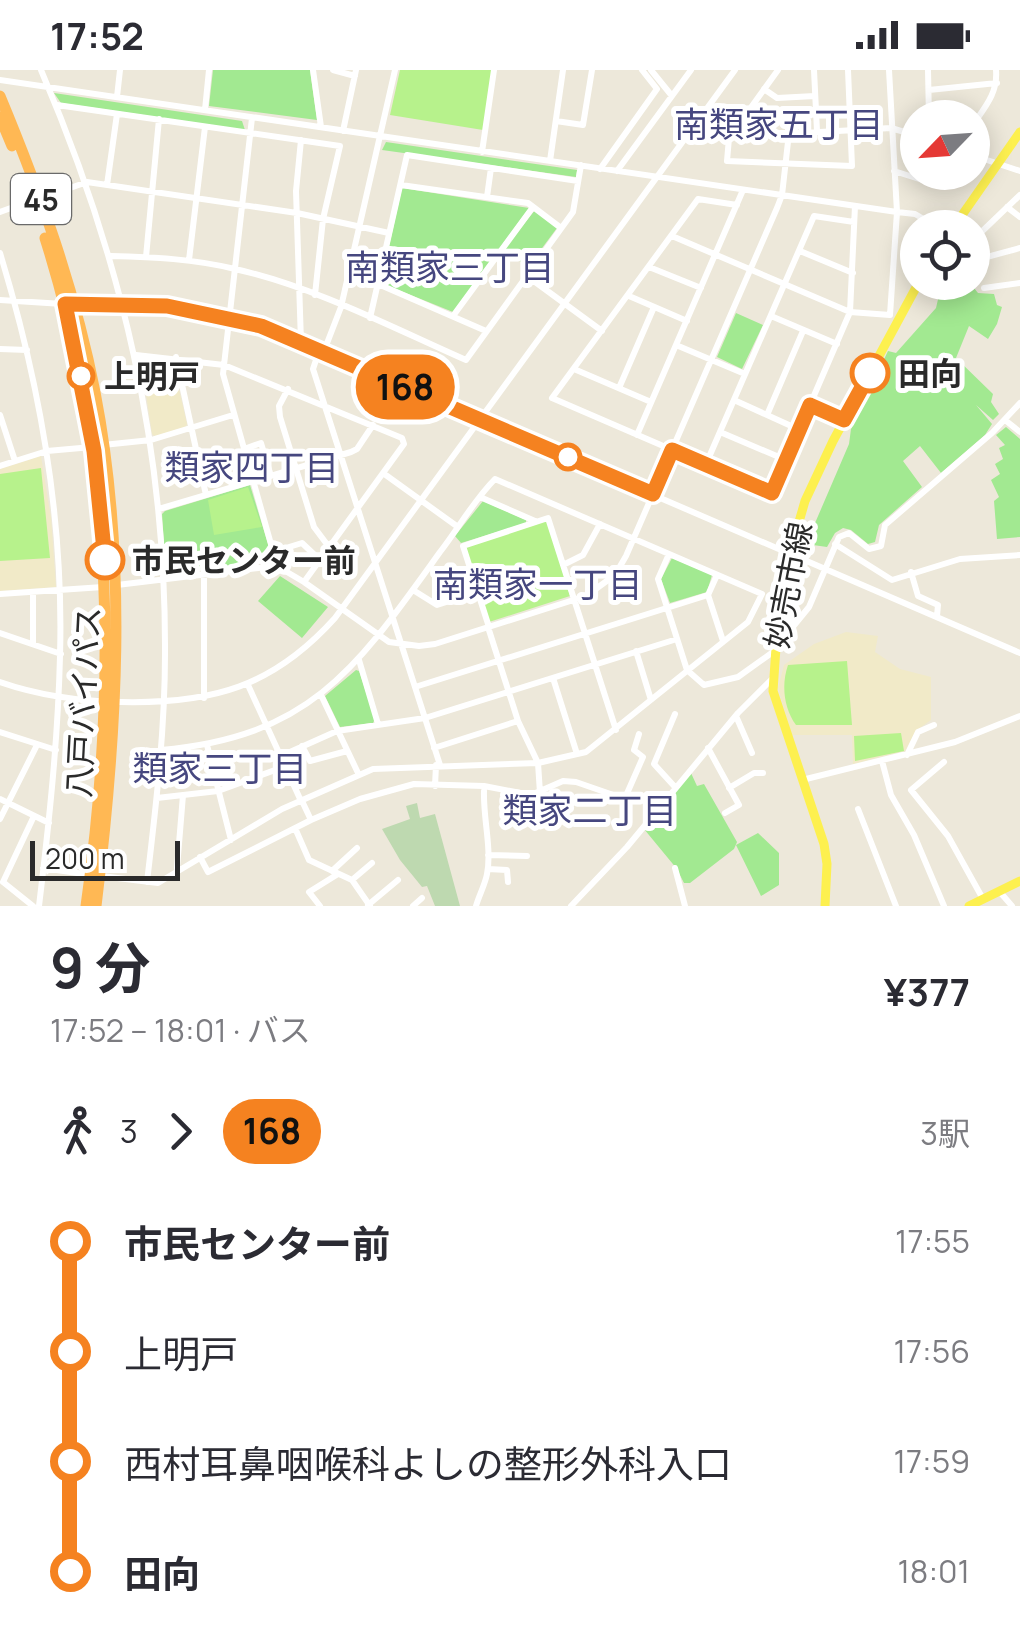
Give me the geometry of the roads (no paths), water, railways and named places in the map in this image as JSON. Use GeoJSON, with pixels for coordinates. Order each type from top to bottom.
{"type":"FeatureCollection","features":[{"type":"Feature","properties":{"kind":"highway","name":"八戸バイパス"},"geometry":{"type":"LineString","coordinates":[[0,96],[37,200],[95,392],[111,586],[111,702],[95,875],[96,906]]}},
{"type":"Feature","properties":{"kind":"highway","name":"八戸バイパス"},"geometry":{"type":"LineString","coordinates":[[0,117],[37,200]]}},
{"type":"Feature","properties":{"kind":"highway","name":"八戸バイパス"},"geometry":{"type":"LineString","coordinates":[[86,906],[95,875]]}},
{"type":"Feature","properties":{"kind":"main road"},"geometry":{"type":"LineString","coordinates":[[965,210],[1020,132]]}},
{"type":"Feature","properties":{"kind":"main road","name":"妙売市線"},"geometry":{"type":"LineString","coordinates":[[826,906],[828,864],[824,844],[772,679],[774,650],[790,552],[805,502],[909,300]]}},
{"type":"Feature","properties":{"kind":"main road"},"geometry":{"type":"LineString","coordinates":[[969,906],[1020,881]]}},
{"type":"Feature","properties":{"kind":"street"},"geometry":{"type":"LineString","coordinates":[[41,70],[87,182],[111,256],[152,440],[164,579],[164,703],[147,882]]}},
{"type":"Feature","properties":{"kind":"street"},"geometry":{"type":"LineString","coordinates":[[117,97],[120,70]]}},
{"type":"Feature","properties":{"kind":"street"},"geometry":{"type":"LineString","coordinates":[[205,110],[210,70]]}},
{"type":"Feature","properties":{"kind":"street"},"geometry":{"type":"LineString","coordinates":[[313,70],[320,128]]}},
{"type":"Feature","properties":{"kind":"street"},"geometry":{"type":"LineString","coordinates":[[332,70],[356,73],[343,130]]}},
{"type":"Feature","properties":{"kind":"street"},"geometry":{"type":"LineString","coordinates":[[395,70],[342,307],[313,369],[434,748],[438,765],[435,786]]}},
{"type":"Feature","properties":{"kind":"street"},"geometry":{"type":"LineString","coordinates":[[482,152],[494,70]]}},
{"type":"Feature","properties":{"kind":"street"},"geometry":{"type":"LineString","coordinates":[[550,161],[563,70]]}},
{"type":"Feature","properties":{"kind":"street"},"geometry":{"type":"LineString","coordinates":[[556,121],[583,125],[592,70]]}},
{"type":"Feature","properties":{"kind":"street"},"geometry":{"type":"LineString","coordinates":[[600,168],[657,89],[642,70]]}},
{"type":"Feature","properties":{"kind":"street"},"geometry":{"type":"LineString","coordinates":[[651,70],[672,96]]}},
{"type":"Feature","properties":{"kind":"street"},"geometry":{"type":"LineString","coordinates":[[617,171],[691,70]]}},
{"type":"Feature","properties":{"kind":"street"},"geometry":{"type":"LineString","coordinates":[[0,682],[58,699],[164,703],[204,698],[248,684],[306,648],[341,609],[734,70]]}},
{"type":"Feature","properties":{"kind":"street"},"geometry":{"type":"LineString","coordinates":[[778,70],[730,138],[727,161],[852,166],[848,70]]}},
{"type":"Feature","properties":{"kind":"street"},"geometry":{"type":"LineString","coordinates":[[814,70],[817,132]]}},
{"type":"Feature","properties":{"kind":"street"},"geometry":{"type":"LineString","coordinates":[[672,236],[850,312],[890,315],[897,212],[889,70]]}},
{"type":"Feature","properties":{"kind":"street"},"geometry":{"type":"LineString","coordinates":[[928,70],[929,100]]}},
{"type":"Feature","properties":{"kind":"street"},"geometry":{"type":"LineString","coordinates":[[987,100],[997,83],[996,70]]}},
{"type":"Feature","properties":{"kind":"street"},"geometry":{"type":"LineString","coordinates":[[0,80],[900,212]]}},
{"type":"Feature","properties":{"kind":"street"},"geometry":{"type":"LineString","coordinates":[[929,90],[997,83]]}},
{"type":"Feature","properties":{"kind":"street"},"geometry":{"type":"LineString","coordinates":[[764,89],[777,98],[815,96]]}},
{"type":"Feature","properties":{"kind":"street"},"geometry":{"type":"LineString","coordinates":[[56,105],[340,146],[323,219],[316,295]]}},
{"type":"Feature","properties":{"kind":"street"},"geometry":{"type":"LineString","coordinates":[[107,186],[117,114]]}},
{"type":"Feature","properties":{"kind":"street"},"geometry":{"type":"LineString","coordinates":[[252,118],[224,386],[276,551],[278,569]]}},
{"type":"Feature","properties":{"kind":"street"},"geometry":{"type":"LineString","coordinates":[[146,257],[159,119]]}},
{"type":"Feature","properties":{"kind":"street"},"geometry":{"type":"LineString","coordinates":[[189,260],[205,127]]}},
{"type":"Feature","properties":{"kind":"street"},"geometry":{"type":"LineString","coordinates":[[730,138],[891,128],[900,131]]}},
{"type":"Feature","properties":{"kind":"street"},"geometry":{"type":"LineString","coordinates":[[0,594],[60,592],[278,569],[304,582],[379,636],[402,646],[435,644],[596,590],[615,575],[633,538],[782,195],[788,133]]}},
{"type":"Feature","properties":{"kind":"street"},"geometry":{"type":"LineString","coordinates":[[301,140],[297,213],[301,342]]}},
{"type":"Feature","properties":{"kind":"street"},"geometry":{"type":"LineString","coordinates":[[370,318],[407,155],[578,181]]}},
{"type":"Feature","properties":{"kind":"street"},"geometry":{"type":"LineString","coordinates":[[990,161],[1020,172]]}},
{"type":"Feature","properties":{"kind":"street"},"geometry":{"type":"LineString","coordinates":[[111,256],[189,260],[300,288],[466,360],[574,212],[581,165]]}},
{"type":"Feature","properties":{"kind":"street"},"geometry":{"type":"LineString","coordinates":[[487,197],[491,168]]}},
{"type":"Feature","properties":{"kind":"street"},"geometry":{"type":"LineString","coordinates":[[894,171],[900,173]]}},
{"type":"Feature","properties":{"kind":"street"},"geometry":{"type":"LineString","coordinates":[[0,212],[87,182],[297,213],[389,234]]}},
{"type":"Feature","properties":{"kind":"street"},"geometry":{"type":"LineString","coordinates":[[401,184],[534,206],[561,228]]}},
{"type":"Feature","properties":{"kind":"street"},"geometry":{"type":"LineString","coordinates":[[637,434],[743,190]]}},
{"type":"Feature","properties":{"kind":"street"},"geometry":{"type":"LineString","coordinates":[[990,224],[1020,194]]}},
{"type":"Feature","properties":{"kind":"street"},"geometry":{"type":"LineString","coordinates":[[736,205],[698,199],[552,398],[772,493],[850,312],[855,206]]}},
{"type":"Feature","properties":{"kind":"street"},"geometry":{"type":"LineString","coordinates":[[453,316],[534,206]]}},
{"type":"Feature","properties":{"kind":"street"},"geometry":{"type":"LineString","coordinates":[[1007,207],[1020,217]]}},
{"type":"Feature","properties":{"kind":"street"},"geometry":{"type":"LineString","coordinates":[[706,464],[814,216],[854,222]]}},
{"type":"Feature","properties":{"kind":"street"},"geometry":{"type":"LineString","coordinates":[[990,257],[1020,248]]}},
{"type":"Feature","properties":{"kind":"street"},"geometry":{"type":"LineString","coordinates":[[800,251],[853,274]]}},
{"type":"Feature","properties":{"kind":"street"},"geometry":{"type":"LineString","coordinates":[[0,253],[27,350],[47,451],[60,592],[56,750],[36,906],[1,881],[34,816]]}},
{"type":"Feature","properties":{"kind":"street"},"geometry":{"type":"LineString","coordinates":[[650,266],[701,288]]}},
{"type":"Feature","properties":{"kind":"street"},"geometry":{"type":"LineString","coordinates":[[510,276],[521,284]]}},
{"type":"Feature","properties":{"kind":"street"},"geometry":{"type":"LineString","coordinates":[[527,276],[602,331]]}},
{"type":"Feature","properties":{"kind":"street"},"geometry":{"type":"LineString","coordinates":[[990,287],[1020,283]]}},
{"type":"Feature","properties":{"kind":"street"},"geometry":{"type":"LineString","coordinates":[[378,284],[486,331]]}},
{"type":"Feature","properties":{"kind":"street"},"geometry":{"type":"LineString","coordinates":[[629,296],[687,321]]}},
{"type":"Feature","properties":{"kind":"street"},"geometry":{"type":"LineString","coordinates":[[0,300],[167,306],[230,317],[301,342],[1020,652]]}},
{"type":"Feature","properties":{"kind":"street"},"geometry":{"type":"LineString","coordinates":[[619,388],[654,307]]}},
{"type":"Feature","properties":{"kind":"street"},"geometry":{"type":"LineString","coordinates":[[771,316],[837,344]]}},
{"type":"Feature","properties":{"kind":"street"},"geometry":{"type":"LineString","coordinates":[[767,415],[804,330]]}},
{"type":"Feature","properties":{"kind":"street"},"geometry":{"type":"LineString","coordinates":[[676,346],[745,374]]}},
{"type":"Feature","properties":{"kind":"street"},"geometry":{"type":"LineString","coordinates":[[0,349],[27,350]]}},
{"type":"Feature","properties":{"kind":"street"},"geometry":{"type":"LineString","coordinates":[[136,355],[224,366],[402,438],[404,442],[383,473],[304,582]]}},
{"type":"Feature","properties":{"kind":"street"},"geometry":{"type":"LineString","coordinates":[[176,357],[206,495]]}},
{"type":"Feature","properties":{"kind":"street"},"geometry":{"type":"LineString","coordinates":[[574,369],[651,402]]}},
{"type":"Feature","properties":{"kind":"street"},"geometry":{"type":"LineString","coordinates":[[288,389],[279,406],[314,527],[329,547]]}},
{"type":"Feature","properties":{"kind":"street"},"geometry":{"type":"LineString","coordinates":[[734,400],[800,430]]}},
{"type":"Feature","properties":{"kind":"street"},"geometry":{"type":"LineString","coordinates":[[669,554],[658,579],[687,670],[694,679],[708,684],[738,677],[774,650],[802,618],[839,537],[849,534],[868,549],[881,546],[885,526],[1005,420],[1020,402]]}},
{"type":"Feature","properties":{"kind":"street"},"geometry":{"type":"LineString","coordinates":[[810,405],[844,420]]}},
{"type":"Feature","properties":{"kind":"street"},"geometry":{"type":"LineString","coordinates":[[0,415],[14,461]]}},
{"type":"Feature","properties":{"kind":"street"},"geometry":{"type":"LineString","coordinates":[[0,466],[47,451],[152,440],[233,415]]}},
{"type":"Feature","properties":{"kind":"street"},"geometry":{"type":"LineString","coordinates":[[1005,420],[1020,432]]}},
{"type":"Feature","properties":{"kind":"street"},"geometry":{"type":"LineString","coordinates":[[160,510],[357,449],[372,425]]}},
{"type":"Feature","properties":{"kind":"street"},"geometry":{"type":"LineString","coordinates":[[720,432],[786,460]]}},
{"type":"Feature","properties":{"kind":"street"},"geometry":{"type":"LineString","coordinates":[[244,449],[261,444],[271,476]]}},
{"type":"Feature","properties":{"kind":"street"},"geometry":{"type":"LineString","coordinates":[[383,473],[458,527]]}},
{"type":"Feature","properties":{"kind":"street"},"geometry":{"type":"LineString","coordinates":[[43,868],[158,882],[269,816],[358,773],[383,767],[538,763],[578,754],[593,748],[748,622],[762,594],[495,479],[379,636],[322,695],[295,714],[267,726],[207,746],[161,750]]}},
{"type":"Feature","properties":{"kind":"street"},"geometry":{"type":"LineString","coordinates":[[480,497],[536,522]]}},
{"type":"Feature","properties":{"kind":"street"},"geometry":{"type":"LineString","coordinates":[[555,504],[548,518],[616,730]]}},
{"type":"Feature","properties":{"kind":"street"},"geometry":{"type":"LineString","coordinates":[[463,546],[548,518]]}},
{"type":"Feature","properties":{"kind":"street"},"geometry":{"type":"LineString","coordinates":[[563,566],[583,555],[600,524]]}},
{"type":"Feature","properties":{"kind":"street"},"geometry":{"type":"LineString","coordinates":[[451,538],[463,546],[518,721],[538,763],[540,793]]}},
{"type":"Feature","properties":{"kind":"street"},"geometry":{"type":"LineString","coordinates":[[276,551],[302,542],[320,560]]}},
{"type":"Feature","properties":{"kind":"street"},"geometry":{"type":"LineString","coordinates":[[834,547],[892,580],[972,557],[1020,554]]}},
{"type":"Feature","properties":{"kind":"street"},"geometry":{"type":"LineString","coordinates":[[911,572],[918,596],[938,606],[937,616]]}},
{"type":"Feature","properties":{"kind":"street"},"geometry":{"type":"LineString","coordinates":[[204,574],[204,698]]}},
{"type":"Feature","properties":{"kind":"street"},"geometry":{"type":"LineString","coordinates":[[717,575],[708,595],[723,641]]}},
{"type":"Feature","properties":{"kind":"street"},"geometry":{"type":"LineString","coordinates":[[413,590],[436,605],[478,592]]}},
{"type":"Feature","properties":{"kind":"street"},"geometry":{"type":"LineString","coordinates":[[33,593],[34,644]]}},
{"type":"Feature","properties":{"kind":"street"},"geometry":{"type":"LineString","coordinates":[[415,687],[708,595]]}},
{"type":"Feature","properties":{"kind":"street"},"geometry":{"type":"LineString","coordinates":[[0,633],[60,654]]}},
{"type":"Feature","properties":{"kind":"street"},"geometry":{"type":"LineString","coordinates":[[280,756],[337,730],[425,718],[677,639]]}},
{"type":"Feature","properties":{"kind":"street"},"geometry":{"type":"LineString","coordinates":[[636,651],[652,700]]}},
{"type":"Feature","properties":{"kind":"street"},"geometry":{"type":"LineString","coordinates":[[359,660],[378,724]]}},
{"type":"Feature","properties":{"kind":"street"},"geometry":{"type":"LineString","coordinates":[[553,678],[578,754]]}},
{"type":"Feature","properties":{"kind":"street"},"geometry":{"type":"LineString","coordinates":[[571,906],[772,679]]}},
{"type":"Feature","properties":{"kind":"street"},"geometry":{"type":"LineString","coordinates":[[248,684],[311,820]]}},
{"type":"Feature","properties":{"kind":"street"},"geometry":{"type":"LineString","coordinates":[[322,695],[358,773]]}},
{"type":"Feature","properties":{"kind":"street"},"geometry":{"type":"LineString","coordinates":[[675,714],[654,766],[675,787]]}},
{"type":"Feature","properties":{"kind":"street"},"geometry":{"type":"LineString","coordinates":[[736,716],[752,753]]}},
{"type":"Feature","properties":{"kind":"street"},"geometry":{"type":"LineString","coordinates":[[802,780],[956,742],[1020,716]]}},
{"type":"Feature","properties":{"kind":"street"},"geometry":{"type":"LineString","coordinates":[[434,748],[518,721]]}},
{"type":"Feature","properties":{"kind":"street"},"geometry":{"type":"LineString","coordinates":[[907,755],[918,732],[934,725]]}},
{"type":"Feature","properties":{"kind":"street"},"geometry":{"type":"LineString","coordinates":[[0,732],[56,750]]}},
{"type":"Feature","properties":{"kind":"street"},"geometry":{"type":"LineString","coordinates":[[625,798],[643,757],[634,750],[639,734]]}},
{"type":"Feature","properties":{"kind":"street"},"geometry":{"type":"LineString","coordinates":[[0,819],[4,801],[36,745]]}},
{"type":"Feature","properties":{"kind":"street"},"geometry":{"type":"LineString","coordinates":[[207,746],[231,840]]}},
{"type":"Feature","properties":{"kind":"street"},"geometry":{"type":"LineString","coordinates":[[302,746],[310,761],[347,751]]}},
{"type":"Feature","properties":{"kind":"street"},"geometry":{"type":"LineString","coordinates":[[708,748],[738,805],[725,812]]}},
{"type":"Feature","properties":{"kind":"street"},"geometry":{"type":"LineString","coordinates":[[882,761],[890,795],[914,835],[944,906]]}},
{"type":"Feature","properties":{"kind":"street"},"geometry":{"type":"LineString","coordinates":[[944,762],[911,790],[948,836],[983,900]]}},
{"type":"Feature","properties":{"kind":"street"},"geometry":{"type":"LineString","coordinates":[[156,798],[218,791],[286,766]]}},
{"type":"Feature","properties":{"kind":"street"},"geometry":{"type":"LineString","coordinates":[[729,788],[754,773],[763,773]]}},
{"type":"Feature","properties":{"kind":"street"},"geometry":{"type":"LineString","coordinates":[[200,857],[208,872],[311,820],[414,784],[484,786],[531,794],[563,781],[576,782],[625,798],[654,800],[659,806]]}},
{"type":"Feature","properties":{"kind":"street"},"geometry":{"type":"LineString","coordinates":[[476,906],[488,869],[484,791]]}},
{"type":"Feature","properties":{"kind":"street"},"geometry":{"type":"LineString","coordinates":[[177,869],[183,795]]}},
{"type":"Feature","properties":{"kind":"street"},"geometry":{"type":"LineString","coordinates":[[4,801],[49,823]]}},
{"type":"Feature","properties":{"kind":"street"},"geometry":{"type":"LineString","coordinates":[[858,810],[896,906]]}},
{"type":"Feature","properties":{"kind":"street"},"geometry":{"type":"LineString","coordinates":[[295,828],[308,860],[352,880],[369,905],[398,880]]}},
{"type":"Feature","properties":{"kind":"street"},"geometry":{"type":"LineString","coordinates":[[320,906],[310,892],[357,848]]}},
{"type":"Feature","properties":{"kind":"street"},"geometry":{"type":"LineString","coordinates":[[488,855],[527,856]]}},
{"type":"Feature","properties":{"kind":"street"},"geometry":{"type":"LineString","coordinates":[[352,880],[372,862]]}},
{"type":"Feature","properties":{"kind":"street"},"geometry":{"type":"LineString","coordinates":[[674,868],[685,906]]}},
{"type":"Feature","properties":{"kind":"street"},"geometry":{"type":"LineString","coordinates":[[488,869],[507,870],[508,882]]}},
{"type":"Feature","properties":{"kind":"street"},"geometry":{"type":"LineString","coordinates":[[999,891],[1012,906]]}},
{"type":"Feature","properties":{"kind":"street"},"geometry":{"type":"LineString","coordinates":[[413,906],[422,898]]}},
{"type":"Feature","properties":{"kind":"place","name":"田向"},"geometry":{"type":"Point","coordinates":[870,373]}},
{"type":"Feature","properties":{"kind":"place","name":"上明戸"},"geometry":{"type":"Point","coordinates":[81,376]}},
{"type":"Feature","properties":{"kind":"place","name":"市民センター前"},"geometry":{"type":"Point","coordinates":[105,560]}},
{"type":"Feature","properties":{"kind":"district","name":"南類家五丁目"},"geometry":{"type":"Point","coordinates":[779,124]}},
{"type":"Feature","properties":{"kind":"district","name":"南類家三丁目"},"geometry":{"type":"Point","coordinates":[450,267]}},
{"type":"Feature","properties":{"kind":"district","name":"類家四丁目"},"geometry":{"type":"Point","coordinates":[252,467]}},
{"type":"Feature","properties":{"kind":"district","name":"南類家一丁目"},"geometry":{"type":"Point","coordinates":[538,584]}},
{"type":"Feature","properties":{"kind":"district","name":"類家三丁目"},"geometry":{"type":"Point","coordinates":[220,768]}},
{"type":"Feature","properties":{"kind":"district","name":"類家二丁目"},"geometry":{"type":"Point","coordinates":[590,810]}}]}
